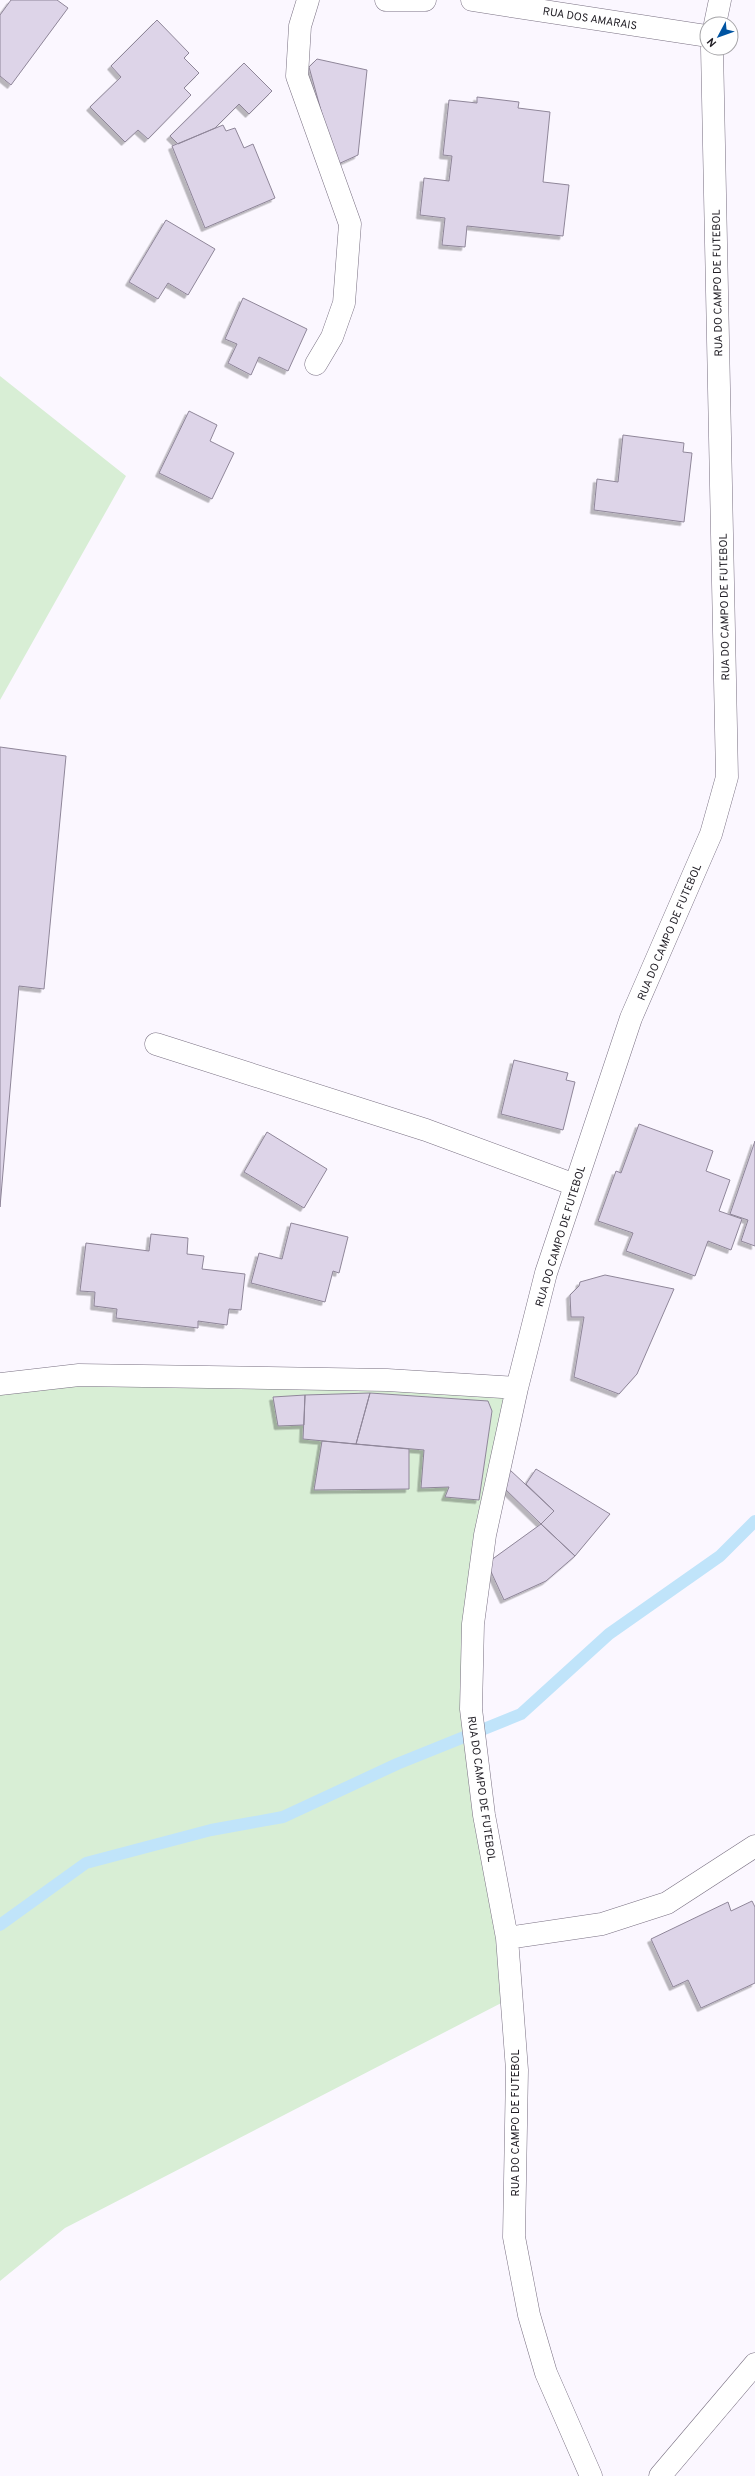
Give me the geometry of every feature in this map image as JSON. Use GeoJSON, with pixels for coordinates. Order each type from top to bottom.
{"type":"FeatureCollection","features":[{"type":"Feature","properties":{"kind":"street"},"geometry":{"type":"LineString","coordinates":[[308,0],[300,26],[297,76],[350,224],[344,303],[332,337],[316,364]]}},
{"type":"Feature","properties":{"kind":"street"},"geometry":{"type":"LineString","coordinates":[[386,0],[425,0]]}},
{"type":"Feature","properties":{"kind":"street","name":"RUA DOS AMARAIS"},"geometry":{"type":"LineString","coordinates":[[472,0],[699,35]]}},
{"type":"Feature","properties":{"kind":"street"},"geometry":{"type":"LineString","coordinates":[[717,16],[720,0]]}},
{"type":"Feature","properties":{"kind":"street","name":"RUA DO CAMPO DE FUTEBOL"},"geometry":{"type":"LineString","coordinates":[[591,2476],[546,2372],[529,2315],[514,2237],[517,2070],[507,1938],[484,1815],[471,1710],[473,1624],[484,1542],[517,1388],[546,1273],[631,1018],[711,834],[727,777],[712,56]]}},
{"type":"Feature","properties":{"kind":"street"},"geometry":{"type":"LineString","coordinates":[[156,1044],[426,1130],[575,1185]]}},
{"type":"Feature","properties":{"kind":"street"},"geometry":{"type":"LineString","coordinates":[[0,1384],[79,1374],[387,1380],[517,1388]]}},
{"type":"Feature","properties":{"kind":"street"},"geometry":{"type":"LineString","coordinates":[[507,1938],[602,1924],[668,1903],[755,1846]]}},
{"type":"Feature","properties":{"kind":"street"},"geometry":{"type":"LineString","coordinates":[[660,2476],[755,2364]]}},
{"type":"Feature","properties":{"kind":"green space"},"geometry":{"type":"Polygon","coordinates":[[[0,376],[126,476],[0,700],[0,376]]]}},
{"type":"Feature","properties":{"kind":"green space"},"geometry":{"type":"Polygon","coordinates":[[[0,1384],[517,1388],[473,1624],[511,1998],[65,2228],[0,2281],[0,1384]]]}},
{"type":"Feature","properties":{"kind":"building"},"geometry":{"type":"Polygon","coordinates":[[[11,0],[57,0],[68,8],[11,85],[0,76],[0,15],[11,0]]]}},
{"type":"Feature","properties":{"kind":"building"},"geometry":{"type":"Polygon","coordinates":[[[157,20],[189,53],[184,58],[199,73],[184,88],[191,95],[148,139],[138,130],[125,142],[90,107],[121,77],[111,66],[157,20]]]}},
{"type":"Feature","properties":{"kind":"building"},"geometry":{"type":"Polygon","coordinates":[[[317,59],[367,70],[358,155],[336,165],[309,67],[317,59]]]}},
{"type":"Feature","properties":{"kind":"building"},"geometry":{"type":"Polygon","coordinates":[[[244,63],[272,91],[249,114],[239,104],[215,128],[178,144],[170,136],[244,63]]]}},
{"type":"Feature","properties":{"kind":"building"},"geometry":{"type":"Polygon","coordinates":[[[477,97],[519,102],[518,108],[550,112],[543,182],[569,185],[563,236],[467,226],[465,247],[442,245],[445,218],[420,215],[424,178],[449,181],[452,156],[443,155],[449,100],[477,103],[477,97]]]}},
{"type":"Feature","properties":{"kind":"building"},"geometry":{"type":"Polygon","coordinates":[[[223,125],[226,131],[235,128],[244,148],[253,144],[275,198],[205,228],[172,146],[223,125]]]}},
{"type":"Feature","properties":{"kind":"building"},"geometry":{"type":"Polygon","coordinates":[[[166,220],[215,249],[188,295],[168,283],[158,299],[129,282],[166,220]]]}},
{"type":"Feature","properties":{"kind":"building"},"geometry":{"type":"Polygon","coordinates":[[[243,298],[307,329],[288,371],[259,357],[251,375],[228,363],[237,344],[225,339],[243,298]]]}},
{"type":"Feature","properties":{"kind":"building"},"geometry":{"type":"Polygon","coordinates":[[[189,411],[217,425],[210,441],[234,453],[212,499],[159,473],[189,411]]]}},
{"type":"Feature","properties":{"kind":"building"},"geometry":{"type":"Polygon","coordinates":[[[623,435],[684,443],[683,452],[692,453],[684,522],[594,510],[597,479],[618,482],[623,435]]]}},
{"type":"Feature","properties":{"kind":"building"},"geometry":{"type":"Polygon","coordinates":[[[0,747],[66,756],[44,989],[19,986],[0,1207],[0,747]]]}},
{"type":"Feature","properties":{"kind":"building"},"geometry":{"type":"Polygon","coordinates":[[[514,1060],[568,1073],[566,1080],[575,1082],[563,1130],[501,1114],[514,1060]]]}},
{"type":"Feature","properties":{"kind":"building"},"geometry":{"type":"Polygon","coordinates":[[[639,1124],[713,1151],[706,1171],[730,1180],[719,1211],[742,1219],[731,1250],[708,1241],[695,1276],[626,1251],[633,1233],[598,1221],[616,1171],[621,1173],[639,1124]]]}},
{"type":"Feature","properties":{"kind":"building"},"geometry":{"type":"Polygon","coordinates":[[[267,1132],[327,1169],[304,1208],[244,1172],[267,1132]]]}},
{"type":"Feature","properties":{"kind":"building"},"geometry":{"type":"Polygon","coordinates":[[[755,1141],[755,1246],[741,1241],[748,1220],[730,1214],[755,1141]]]}},
{"type":"Feature","properties":{"kind":"building"},"geometry":{"type":"Polygon","coordinates":[[[291,1223],[348,1237],[339,1273],[333,1271],[325,1302],[251,1283],[259,1253],[282,1259],[291,1223]]]}},
{"type":"Feature","properties":{"kind":"building"},"geometry":{"type":"Polygon","coordinates":[[[151,1234],[188,1238],[187,1254],[204,1256],[202,1269],[245,1274],[241,1310],[229,1309],[227,1325],[198,1321],[198,1328],[116,1318],[117,1309],[94,1306],[95,1292],[80,1291],[86,1243],[149,1251],[151,1234]]]}},
{"type":"Feature","properties":{"kind":"building"},"geometry":{"type":"Polygon","coordinates":[[[605,1275],[674,1289],[637,1374],[619,1394],[574,1377],[584,1317],[571,1317],[570,1295],[579,1286],[580,1282],[605,1275]]]}},
{"type":"Feature","properties":{"kind":"building"},"geometry":{"type":"Polygon","coordinates":[[[370,1393],[488,1401],[492,1411],[479,1500],[445,1497],[449,1487],[421,1488],[424,1450],[356,1444],[370,1393]]]}},
{"type":"Feature","properties":{"kind":"building"},"geometry":{"type":"Polygon","coordinates":[[[370,1393],[356,1444],[303,1439],[305,1395],[370,1393]]]}},
{"type":"Feature","properties":{"kind":"building"},"geometry":{"type":"Polygon","coordinates":[[[305,1395],[304,1425],[278,1426],[273,1397],[305,1395]]]}},
{"type":"Feature","properties":{"kind":"building"},"geometry":{"type":"Polygon","coordinates":[[[322,1441],[409,1449],[409,1489],[314,1490],[322,1441]]]}},
{"type":"Feature","properties":{"kind":"building"},"geometry":{"type":"Polygon","coordinates":[[[536,1469],[610,1514],[575,1556],[541,1524],[554,1511],[526,1484],[536,1469]]]}},
{"type":"Feature","properties":{"kind":"building"},"geometry":{"type":"Polygon","coordinates":[[[510,1470],[554,1511],[541,1524],[503,1487],[510,1470]]]}},
{"type":"Feature","properties":{"kind":"building"},"geometry":{"type":"Polygon","coordinates":[[[541,1524],[575,1556],[546,1581],[504,1600],[487,1563],[541,1524]]]}},
{"type":"Feature","properties":{"kind":"building"},"geometry":{"type":"Polygon","coordinates":[[[752,1901],[755,1907],[755,1983],[701,2008],[688,1980],[673,1987],[651,1939],[728,1902],[731,1911],[752,1901]]]}},
{"type":"Feature","properties":{"kind":"waterway"},"geometry":{"type":"LineString","coordinates":[[0,1925],[86,1863],[211,1830],[283,1817],[397,1764],[521,1714],[609,1634],[720,1556],[755,1521]]}}]}
